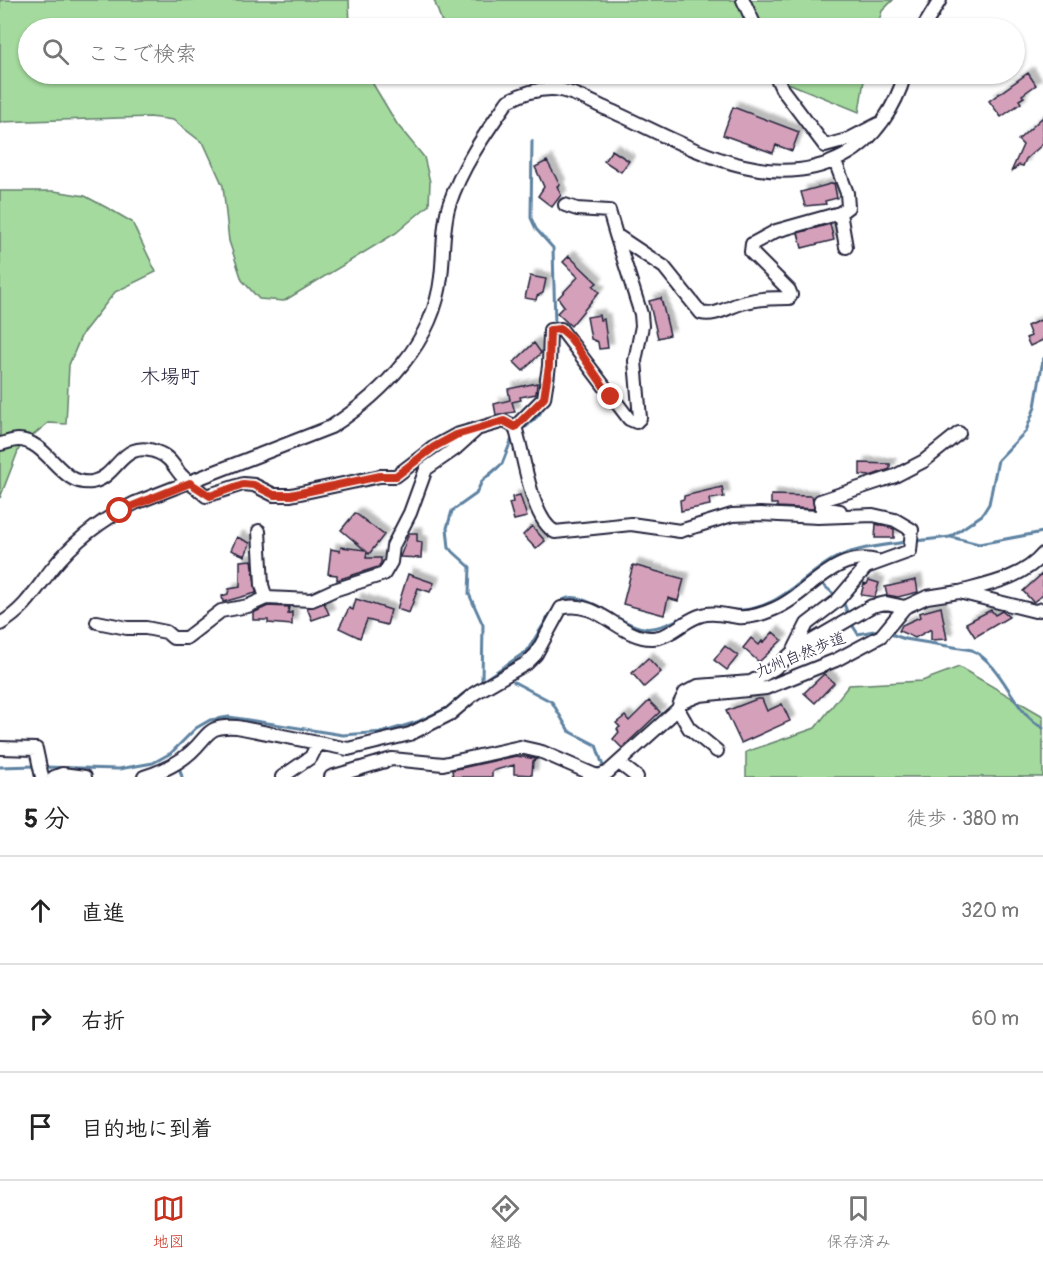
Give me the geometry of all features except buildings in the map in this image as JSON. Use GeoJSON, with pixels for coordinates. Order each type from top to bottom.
{"type":"FeatureCollection","features":[{"type":"Feature","properties":{"kind":"street"},"geometry":{"type":"LineString","coordinates":[[743,0],[751,18]]}},
{"type":"Feature","properties":{"kind":"street"},"geometry":{"type":"LineString","coordinates":[[929,18],[940,0]]}},
{"type":"Feature","properties":{"kind":"street"},"geometry":{"type":"LineString","coordinates":[[780,84],[825,146],[847,140],[880,124]]}},
{"type":"Feature","properties":{"kind":"street"},"geometry":{"type":"LineString","coordinates":[[0,624],[28,602],[51,570],[88,532],[128,507],[331,427],[357,411],[394,374],[429,329],[441,278],[448,208],[460,175],[508,101],[520,94],[554,88],[748,168],[797,171],[835,160],[861,147],[899,95],[902,84]]}},
{"type":"Feature","properties":{"kind":"street"},"geometry":{"type":"LineString","coordinates":[[616,235],[664,267],[696,310],[707,315],[743,302],[789,298],[791,295],[789,290],[751,252],[752,244],[776,231],[840,213],[848,207],[847,193],[835,160]]}},
{"type":"Feature","properties":{"kind":"street"},"geometry":{"type":"LineString","coordinates":[[515,427],[544,398],[556,329],[629,419],[639,421],[635,361],[642,326],[641,314],[609,211],[577,209],[565,205]]}},
{"type":"Feature","properties":{"kind":"street"},"geometry":{"type":"LineString","coordinates":[[840,213],[846,247]]}},
{"type":"Feature","properties":{"kind":"street"},"geometry":{"type":"LineString","coordinates":[[0,444],[19,440],[37,447],[58,468],[82,482],[100,479],[127,452],[149,450],[169,459],[190,483],[210,496],[243,484],[254,485],[274,495],[291,495],[380,476],[396,476],[434,447],[456,435],[504,421],[515,427],[520,442],[520,456],[540,513],[550,529],[555,532],[632,524],[680,531],[732,515],[818,517],[873,515]]}},
{"type":"Feature","properties":{"kind":"street"},"geometry":{"type":"LineString","coordinates":[[97,622],[127,628],[146,628],[166,632],[173,638],[186,638],[221,611],[248,606],[266,598],[312,600],[334,590],[384,574],[391,562],[393,546],[410,513],[419,481],[426,469],[455,449],[479,427]]}},
{"type":"Feature","properties":{"kind":"street"},"geometry":{"type":"LineString","coordinates":[[793,652],[807,624],[841,597],[866,567],[877,561],[910,551],[912,530],[895,520],[822,508],[820,501],[867,488],[895,476],[924,461],[959,433]]}},
{"type":"Feature","properties":{"kind":"street"},"geometry":{"type":"LineString","coordinates":[[259,531],[261,585],[266,598]]}},
{"type":"Feature","properties":{"kind":"street"},"geometry":{"type":"LineString","coordinates":[[717,751],[689,728],[679,706],[685,693],[704,684],[728,685],[751,682],[775,668],[793,652],[881,603],[905,607],[927,597],[959,592],[1014,575],[1034,565],[1043,554]]}},
{"type":"Feature","properties":{"kind":"street"},"geometry":{"type":"LineString","coordinates":[[144,777],[157,773],[184,757],[209,730],[221,727],[237,727],[348,748],[410,734],[450,714],[475,693],[527,663],[536,654],[561,608],[579,605],[640,636],[653,638],[665,635],[704,614],[754,616],[790,602],[810,583],[849,560],[877,561]]}},
{"type":"Feature","properties":{"kind":"street"},"geometry":{"type":"LineString","coordinates":[[959,592],[1035,611],[1043,609]]}},
{"type":"Feature","properties":{"kind":"street","name":"九州自然歩道"},"geometry":{"type":"LineString","coordinates":[[331,777],[392,759],[443,764],[502,749],[520,747],[542,752],[597,776],[616,766],[679,706],[700,694],[766,688],[836,660],[886,630],[905,607]]}},
{"type":"Feature","properties":{"kind":"street"},"geometry":{"type":"LineString","coordinates":[[282,777],[311,757],[318,743]]}},
{"type":"Feature","properties":{"kind":"street"},"geometry":{"type":"LineString","coordinates":[[0,748],[36,749],[42,777]]}},
{"type":"Feature","properties":{"kind":"street"},"geometry":{"type":"LineString","coordinates":[[616,766],[637,777]]}},
{"type":"Feature","properties":{"kind":"street"},"geometry":{"type":"LineString","coordinates":[[54,777],[62,774],[85,777]]}},
{"type":"Feature","properties":{"kind":"green space"},"geometry":{"type":"Polygon","coordinates":[[[0,0],[349,0],[350,18],[18,18],[18,84],[373,84],[397,124],[424,157],[430,182],[429,205],[396,233],[284,301],[259,299],[242,280],[229,241],[223,186],[204,144],[173,120],[150,117],[0,122],[0,0]]]}},
{"type":"Feature","properties":{"kind":"green space"},"geometry":{"type":"Polygon","coordinates":[[[434,0],[893,0],[882,11],[880,18],[440,18],[434,0]]]}},
{"type":"Feature","properties":{"kind":"green space"},"geometry":{"type":"Polygon","coordinates":[[[790,84],[863,84],[859,112],[790,84]]]}},
{"type":"Feature","properties":{"kind":"green space"},"geometry":{"type":"Polygon","coordinates":[[[0,191],[54,191],[85,196],[132,222],[156,272],[115,292],[82,334],[69,365],[66,424],[48,423],[20,446],[0,498],[0,191]]]}},
{"type":"Feature","properties":{"kind":"green space"},"geometry":{"type":"Polygon","coordinates":[[[959,667],[1043,716],[1043,777],[746,777],[746,752],[815,728],[849,685],[922,681],[959,667]]]}},
{"type":"Feature","properties":{"kind":"waterway"},"geometry":{"type":"LineString","coordinates":[[532,141],[531,218],[536,229],[553,248],[555,326]]}},
{"type":"Feature","properties":{"kind":"waterway"},"geometry":{"type":"LineString","coordinates":[[550,394],[554,379],[556,333]]}},
{"type":"Feature","properties":{"kind":"waterway"},"geometry":{"type":"LineString","coordinates":[[916,541],[950,537],[982,515],[989,504],[998,460],[1026,431],[1035,407],[1043,359]]}},
{"type":"Feature","properties":{"kind":"waterway"},"geometry":{"type":"LineString","coordinates":[[526,427],[539,415],[544,406]]}},
{"type":"Feature","properties":{"kind":"waterway"},"geometry":{"type":"LineString","coordinates":[[482,680],[483,625],[469,594],[470,567],[449,548],[447,528],[452,511],[476,494],[482,481],[502,464],[513,436]]}},
{"type":"Feature","properties":{"kind":"waterway"},"geometry":{"type":"LineString","coordinates":[[951,537],[979,544],[1043,532]]}},
{"type":"Feature","properties":{"kind":"waterway"},"geometry":{"type":"LineString","coordinates":[[732,610],[747,610],[773,601],[830,561],[847,553],[906,542]]}},
{"type":"Feature","properties":{"kind":"waterway"},"geometry":{"type":"LineString","coordinates":[[820,582],[837,597]]}},
{"type":"Feature","properties":{"kind":"waterway"},"geometry":{"type":"LineString","coordinates":[[556,606],[566,598],[572,597],[600,608]]}},
{"type":"Feature","properties":{"kind":"waterway"},"geometry":{"type":"LineString","coordinates":[[843,601],[849,617]]}},
{"type":"Feature","properties":{"kind":"waterway"},"geometry":{"type":"LineString","coordinates":[[43,767],[119,769],[153,763],[171,753],[196,728],[210,720],[229,717],[343,735],[384,732],[417,722],[447,708],[463,694],[527,651],[552,611]]}},
{"type":"Feature","properties":{"kind":"waterway"},"geometry":{"type":"LineString","coordinates":[[606,612],[637,627],[645,628],[662,626],[685,616]]}},
{"type":"Feature","properties":{"kind":"waterway"},"geometry":{"type":"LineString","coordinates":[[851,623],[858,634],[879,630]]}},
{"type":"Feature","properties":{"kind":"waterway"},"geometry":{"type":"LineString","coordinates":[[888,633],[905,639],[972,650],[993,667],[1023,711],[1043,728]]}},
{"type":"Feature","properties":{"kind":"waterway"},"geometry":{"type":"LineString","coordinates":[[514,682],[552,702],[569,731],[596,745],[604,769]]}},
{"type":"Feature","properties":{"kind":"waterway"},"geometry":{"type":"LineString","coordinates":[[0,767],[36,766]]}},
{"type":"Feature","properties":{"kind":"waterway"},"geometry":{"type":"LineString","coordinates":[[180,770],[182,777]]}},
{"type":"Feature","properties":{"kind":"district","name":"木場町"},"geometry":{"type":"Point","coordinates":[170,376]}},
{"type":"Feature","properties":{"kind":"route"},"geometry":{"type":"LineString","coordinates":[[120,511],[135,503],[190,483],[206,496],[219,494],[243,484],[254,485],[274,495],[291,495],[380,476],[396,476],[434,447],[456,435],[504,421],[515,427],[544,398],[549,366],[550,330],[561,329],[569,336],[611,397]]}}]}
